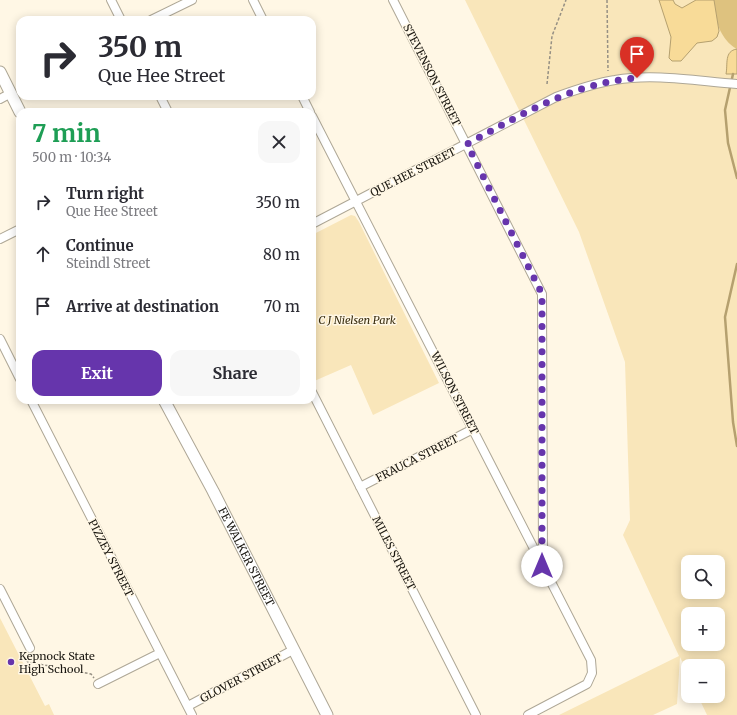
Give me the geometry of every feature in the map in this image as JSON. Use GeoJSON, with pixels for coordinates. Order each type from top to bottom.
{"type":"FeatureCollection","features":[{"type":"Feature","properties":{"kind":"main road"},"geometry":{"type":"LineString","coordinates":[[0,72],[18,108]]}},
{"type":"Feature","properties":{"kind":"main road","name":"FE WALKER STREET"},"geometry":{"type":"LineString","coordinates":[[166,404],[213,491],[327,715]]}},
{"type":"Feature","properties":{"kind":"street"},"geometry":{"type":"LineString","coordinates":[[111,0],[119,16]]}},
{"type":"Feature","properties":{"kind":"street"},"geometry":{"type":"LineString","coordinates":[[159,16],[192,0]]}},
{"type":"Feature","properties":{"kind":"street"},"geometry":{"type":"LineString","coordinates":[[253,0],[261,16]]}},
{"type":"Feature","properties":{"kind":"street","name":"STEVENSON STREET"},"geometry":{"type":"LineString","coordinates":[[394,0],[542,294],[542,566]]}},
{"type":"Feature","properties":{"kind":"street","name":"QUE HEE STREET"},"geometry":{"type":"LineString","coordinates":[[316,222],[556,97],[578,89],[615,80],[648,77],[737,84]]}},
{"type":"Feature","properties":{"kind":"street"},"geometry":{"type":"LineString","coordinates":[[0,99],[11,93]]}},
{"type":"Feature","properties":{"kind":"street","name":"WILSON STREET"},"geometry":{"type":"LineString","coordinates":[[316,124],[591,660],[592,673],[590,679],[583,687],[528,715]]}},
{"type":"Feature","properties":{"kind":"street"},"geometry":{"type":"LineString","coordinates":[[0,239],[16,231]]}},
{"type":"Feature","properties":{"kind":"street"},"geometry":{"type":"LineString","coordinates":[[0,339],[16,371]]}},
{"type":"Feature","properties":{"kind":"street","name":"MILES STREET"},"geometry":{"type":"LineString","coordinates":[[316,400],[476,715]]}},
{"type":"Feature","properties":{"kind":"street","name":"PIZZEY STREET"},"geometry":{"type":"LineString","coordinates":[[33,404],[192,715]]}},
{"type":"Feature","properties":{"kind":"street","name":"FRAUCA STREET"},"geometry":{"type":"LineString","coordinates":[[360,487],[473,429]]}},
{"type":"Feature","properties":{"kind":"street"},"geometry":{"type":"LineString","coordinates":[[0,589],[30,648]]}},
{"type":"Feature","properties":{"kind":"street","name":"GLOVER STREET"},"geometry":{"type":"LineString","coordinates":[[188,706],[294,650]]}},
{"type":"Feature","properties":{"kind":"street"},"geometry":{"type":"LineString","coordinates":[[98,684],[160,653]]}},
{"type":"Feature","properties":{"kind":"path"},"geometry":{"type":"LineString","coordinates":[[547,84],[552,36],[566,0]]}},
{"type":"Feature","properties":{"kind":"path"},"geometry":{"type":"LineString","coordinates":[[607,0],[608,71]]}},
{"type":"Feature","properties":{"kind":"path"},"geometry":{"type":"LineString","coordinates":[[30,648],[26,658],[28,662],[91,674],[98,684]]}},
{"type":"Feature","properties":{"kind":"green space"},"geometry":{"type":"Polygon","coordinates":[[[465,0],[737,0],[737,715],[707,715],[701,703],[725,703],[725,659],[681,659],[680,657],[677,704],[653,715],[559,715],[679,656],[623,535],[630,520],[625,362],[579,232],[465,0]]]}},
{"type":"Feature","properties":{"kind":"green space","name":"C J Nielsen Park"},"geometry":{"type":"Polygon","coordinates":[[[351,215],[355,216],[439,383],[373,415],[351,365],[316,380],[316,233],[351,215]]]}},
{"type":"Feature","properties":{"kind":"green space","name":"Kepnock State High School"},"geometry":{"type":"Polygon","coordinates":[[[0,618],[45,706],[49,704],[54,715],[0,715],[0,618]]]}},
{"type":"Feature","properties":{"kind":"shaded area"},"geometry":{"type":"Polygon","coordinates":[[[659,0],[673,0],[675,4],[682,8],[696,0],[714,0],[719,31],[717,37],[712,41],[697,43],[681,61],[672,61],[669,58],[671,37],[659,0]]]}},
{"type":"Feature","properties":{"kind":"shaded area"},"geometry":{"type":"Polygon","coordinates":[[[714,0],[737,0],[737,49],[726,40],[719,28],[715,14],[714,0]]]}},
{"type":"Feature","properties":{"kind":"shaded area"},"geometry":{"type":"Polygon","coordinates":[[[737,49],[737,74],[726,74],[728,55],[733,50],[737,49]]]}},
{"type":"Feature","properties":{"kind":"waterway"},"geometry":{"type":"LineString","coordinates":[[733,74],[725,110],[728,143],[737,178]]}},
{"type":"Feature","properties":{"kind":"waterway"},"geometry":{"type":"LineString","coordinates":[[737,264],[725,317],[733,422],[737,446]]}},
{"type":"Feature","properties":{"kind":"place","name":"Kepnock State High School"},"geometry":{"type":"Point","coordinates":[11,662]}},
{"type":"Feature","properties":{"kind":"route"},"geometry":{"type":"LineString","coordinates":[[542,566],[544,300],[541,288],[467,144],[556,97],[593,85],[615,80],[637,78]]}}]}
